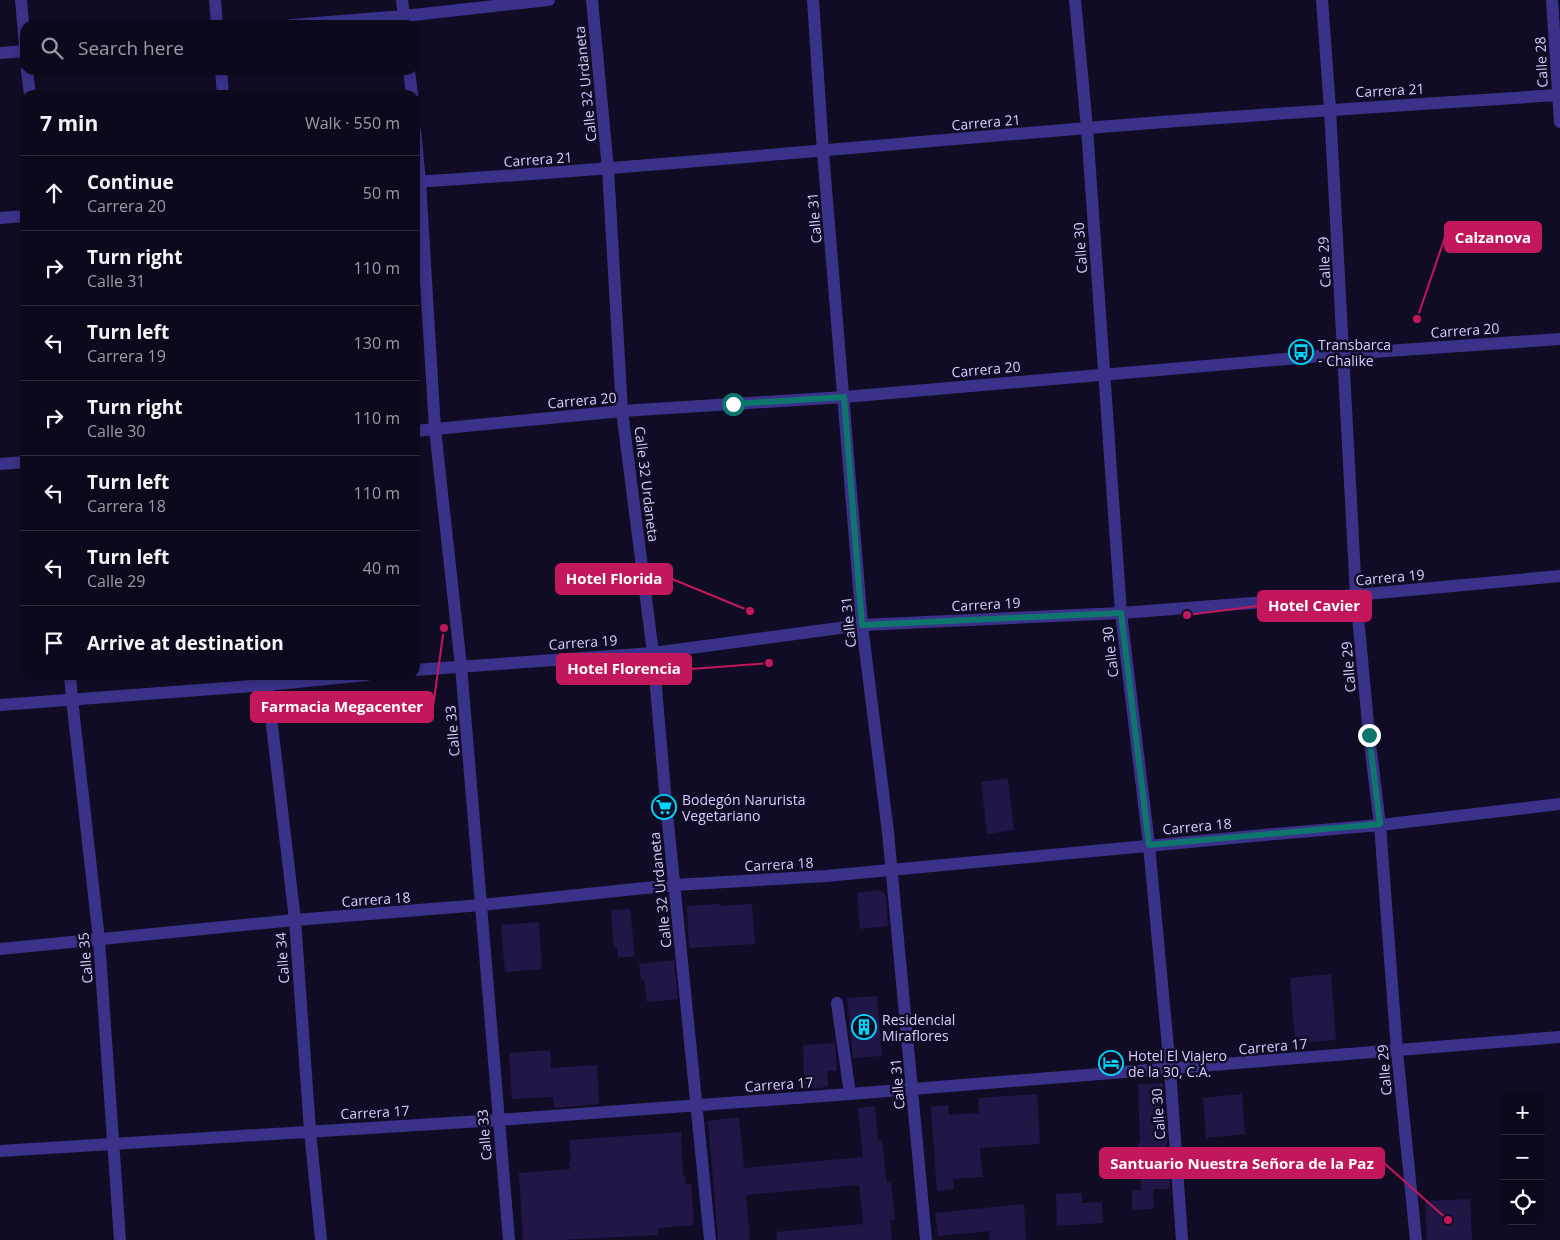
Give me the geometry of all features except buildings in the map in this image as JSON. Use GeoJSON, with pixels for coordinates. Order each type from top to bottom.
{"type":"FeatureCollection","features":[{"type":"Feature","properties":{"kind":"street"},"geometry":{"type":"LineString","coordinates":[[21,0],[23,20]]}},
{"type":"Feature","properties":{"kind":"street"},"geometry":{"type":"LineString","coordinates":[[215,0],[217,20]]}},
{"type":"Feature","properties":{"kind":"street"},"geometry":{"type":"LineString","coordinates":[[402,0],[404,20],[549,0]]}},
{"type":"Feature","properties":{"kind":"street","name":"Calle 32 Urdaneta"},"geometry":{"type":"LineString","coordinates":[[592,0],[608,169],[622,411],[653,653],[674,885],[710,1240]]}},
{"type":"Feature","properties":{"kind":"street","name":"Calle 31"},"geometry":{"type":"LineString","coordinates":[[813,0],[823,152],[862,625],[888,832],[926,1240]]}},
{"type":"Feature","properties":{"kind":"street","name":"Calle 30"},"geometry":{"type":"LineString","coordinates":[[1075,0],[1105,374],[1121,613],[1149,845],[1170,1069],[1182,1240]]}},
{"type":"Feature","properties":{"kind":"street","name":"Calle 29"},"geometry":{"type":"LineString","coordinates":[[1322,0],[1330,109],[1356,595],[1369,735],[1380,824],[1397,1051],[1416,1240]]}},
{"type":"Feature","properties":{"kind":"street","name":"Calle 28"},"geometry":{"type":"LineString","coordinates":[[1552,0],[1560,122]]}},
{"type":"Feature","properties":{"kind":"street"},"geometry":{"type":"LineString","coordinates":[[0,53],[20,51]]}},
{"type":"Feature","properties":{"kind":"street"},"geometry":{"type":"LineString","coordinates":[[28,75],[29,90]]}},
{"type":"Feature","properties":{"kind":"street"},"geometry":{"type":"LineString","coordinates":[[221,75],[223,90]]}},
{"type":"Feature","properties":{"kind":"street"},"geometry":{"type":"LineString","coordinates":[[410,75],[411,90]]}},
{"type":"Feature","properties":{"kind":"street","name":"Carrera 21"},"geometry":{"type":"LineString","coordinates":[[420,182],[823,152],[1086,128],[1330,109],[1559,96]]}},
{"type":"Feature","properties":{"kind":"street","name":"Calle 33"},"geometry":{"type":"LineString","coordinates":[[420,209],[436,429],[461,666],[509,1240]]}},
{"type":"Feature","properties":{"kind":"street"},"geometry":{"type":"LineString","coordinates":[[0,218],[20,216]]}},
{"type":"Feature","properties":{"kind":"street","name":"Carrera 20"},"geometry":{"type":"LineString","coordinates":[[420,431],[622,411],[844,397],[1344,354],[1560,339]]}},
{"type":"Feature","properties":{"kind":"street"},"geometry":{"type":"LineString","coordinates":[[0,464],[20,462]]}},
{"type":"Feature","properties":{"kind":"street","name":"Carrera 19"},"geometry":{"type":"LineString","coordinates":[[420,670],[653,653],[862,625],[1121,613],[1356,595],[1560,576]]}},
{"type":"Feature","properties":{"kind":"street","name":"Calle 35"},"geometry":{"type":"LineString","coordinates":[[70,680],[99,940],[120,1240]]}},
{"type":"Feature","properties":{"kind":"street"},"geometry":{"type":"LineString","coordinates":[[0,706],[266,680]]}},
{"type":"Feature","properties":{"kind":"street","name":"Calle 34"},"geometry":{"type":"LineString","coordinates":[[266,680],[295,920],[320,1240]]}},
{"type":"Feature","properties":{"kind":"street","name":"Carrera 18"},"geometry":{"type":"LineString","coordinates":[[0,949],[295,920],[481,905],[674,885],[826,876],[1380,824],[1560,804]]}},
{"type":"Feature","properties":{"kind":"street"},"geometry":{"type":"LineString","coordinates":[[838,1003],[850,1094]]}},
{"type":"Feature","properties":{"kind":"street","name":"Carrera 17"},"geometry":{"type":"LineString","coordinates":[[0,1152],[498,1120],[1560,1038]]}},
{"type":"Feature","properties":{"kind":"place","name":"Calzanova"},"geometry":{"type":"Point","coordinates":[1417,319]}},
{"type":"Feature","properties":{"kind":"place","name":"Transbarca - Chalike"},"geometry":{"type":"Point","coordinates":[1301,352]}},
{"type":"Feature","properties":{"kind":"place","name":"Hotel Florida"},"geometry":{"type":"Point","coordinates":[750,611]}},
{"type":"Feature","properties":{"kind":"place","name":"Hotel Cavier"},"geometry":{"type":"Point","coordinates":[1187,615]}},
{"type":"Feature","properties":{"kind":"place","name":"Farmacia Megacenter"},"geometry":{"type":"Point","coordinates":[444,628]}},
{"type":"Feature","properties":{"kind":"place","name":"Hotel Florencia"},"geometry":{"type":"Point","coordinates":[769,663]}},
{"type":"Feature","properties":{"kind":"place","name":"Bodegón Narurista Vegetariano"},"geometry":{"type":"Point","coordinates":[664,807]}},
{"type":"Feature","properties":{"kind":"place","name":"Residencial Miraflores"},"geometry":{"type":"Point","coordinates":[864,1027]}},
{"type":"Feature","properties":{"kind":"place","name":"Hotel El Viajero de la 30, C.A."},"geometry":{"type":"Point","coordinates":[1111,1063]}},
{"type":"Feature","properties":{"kind":"place","name":"Santuario Nuestra Señora de la Paz"},"geometry":{"type":"Point","coordinates":[1448,1220]}},
{"type":"Feature","properties":{"kind":"route"},"geometry":{"type":"LineString","coordinates":[[733,404],[844,397],[862,625],[1121,613],[1149,845],[1380,824],[1369,735]]}}]}
